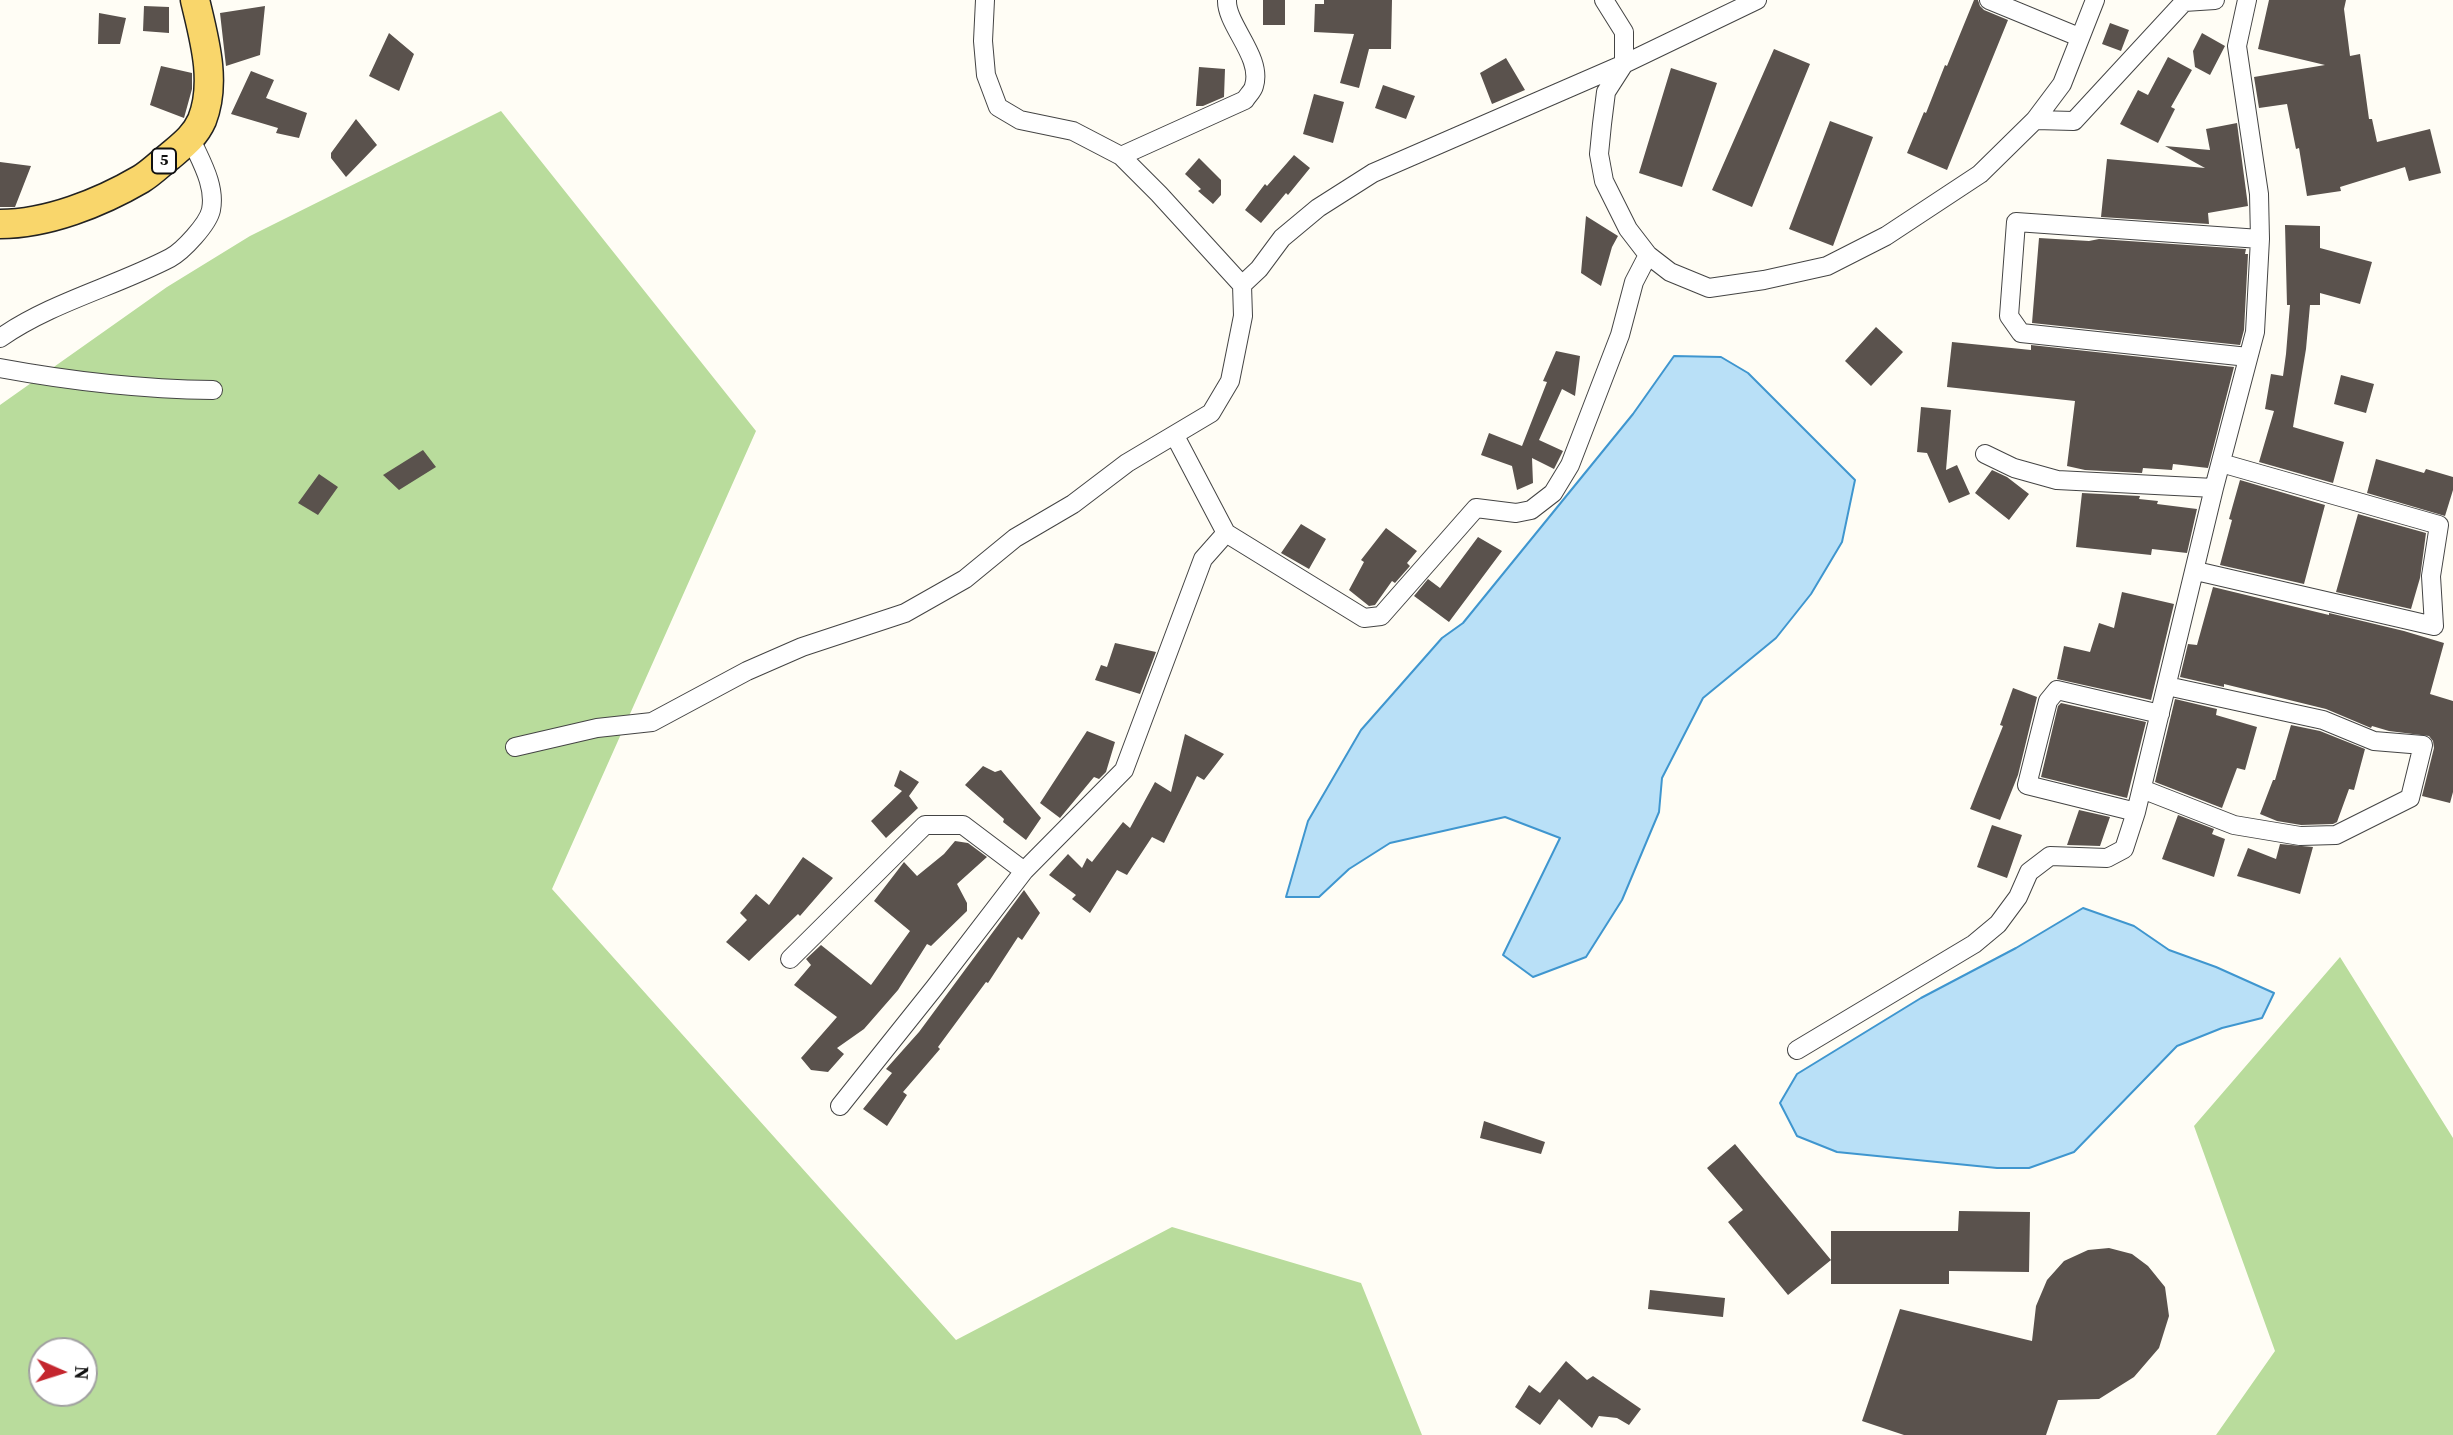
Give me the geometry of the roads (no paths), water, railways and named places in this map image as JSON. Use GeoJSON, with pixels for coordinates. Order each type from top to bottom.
{"type":"FeatureCollection","features":[{"type":"Feature","properties":{"kind":"main road","name":"5"},"geometry":{"type":"LineString","coordinates":[[0,224],[24,224],[108,195],[142,178],[191,139],[202,120],[209,88],[203,33],[195,0]]}},
{"type":"Feature","properties":{"kind":"street"},"geometry":{"type":"LineString","coordinates":[[515,747],[597,729],[652,722],[747,671],[802,647],[905,613],[965,579],[1015,538],[1073,504],[1127,463],[1211,413],[1230,381],[1243,316],[1242,285],[1121,156],[1073,131],[1020,120],[998,107],[986,75],[983,41],[985,0]]}},
{"type":"Feature","properties":{"kind":"street"},"geometry":{"type":"LineString","coordinates":[[1121,156],[1245,100],[1255,85],[1253,63],[1244,38],[1227,11],[1227,0]]}},
{"type":"Feature","properties":{"kind":"street"},"geometry":{"type":"LineString","coordinates":[[1604,0],[1624,32],[1624,64],[1606,92],[1600,154],[1604,181],[1628,229],[1648,255],[1670,272],[1709,288],[1764,280],[1827,266],[1886,236],[1980,174],[2035,120],[2062,83],[2095,0]]}},
{"type":"Feature","properties":{"kind":"street"},"geometry":{"type":"LineString","coordinates":[[1242,285],[1259,269],[1282,238],[1318,208],[1373,173],[1624,64],[1757,0]]}},
{"type":"Feature","properties":{"kind":"street"},"geometry":{"type":"LineString","coordinates":[[1989,0],[2079,37]]}},
{"type":"Feature","properties":{"kind":"street"},"geometry":{"type":"LineString","coordinates":[[2035,120],[2074,121],[2184,2],[2216,0]]}},
{"type":"Feature","properties":{"kind":"street"},"geometry":{"type":"LineString","coordinates":[[1797,1050],[1974,944],[1998,924],[2018,897],[2029,872],[2050,856],[2107,858],[2124,849],[2142,789],[2214,488],[2255,332],[2260,239],[2259,194],[2237,46],[2247,0]]}},
{"type":"Feature","properties":{"kind":"street"},"geometry":{"type":"LineString","coordinates":[[0,338],[26,320],[172,257],[194,236],[211,211],[211,184],[191,139]]}},
{"type":"Feature","properties":{"kind":"street"},"geometry":{"type":"LineString","coordinates":[[2248,357],[2021,333],[2009,316],[2016,222],[2260,239]]}},
{"type":"Feature","properties":{"kind":"street"},"geometry":{"type":"LineString","coordinates":[[1175,436],[1226,533],[1364,618],[1381,616],[1476,508],[1516,513],[1531,510],[1553,493],[1581,440],[1620,335],[1634,282],[1648,255]]}},
{"type":"Feature","properties":{"kind":"street"},"geometry":{"type":"LineString","coordinates":[[0,368],[157,389],[213,390]]}},
{"type":"Feature","properties":{"kind":"street"},"geometry":{"type":"LineString","coordinates":[[1985,454],[2014,468],[2057,480],[2214,488]]}},
{"type":"Feature","properties":{"kind":"street"},"geometry":{"type":"LineString","coordinates":[[2196,571],[2434,626],[2431,576],[2439,525],[2221,463]]}},
{"type":"Feature","properties":{"kind":"street"},"geometry":{"type":"LineString","coordinates":[[840,1106],[1024,871],[1124,770],[1203,559],[1226,533]]}},
{"type":"Feature","properties":{"kind":"street"},"geometry":{"type":"LineString","coordinates":[[2142,789],[2234,825],[2300,836],[2336,835],[2410,798],[2417,772],[2423,745],[2374,741],[2323,720],[2167,686]]}},
{"type":"Feature","properties":{"kind":"street"},"geometry":{"type":"LineString","coordinates":[[2136,812],[2027,785],[2048,701],[2057,690],[2161,714]]}},
{"type":"Feature","properties":{"kind":"street"},"geometry":{"type":"LineString","coordinates":[[790,959],[925,825],[963,825],[1024,871]]}},
{"type":"Feature","properties":{"kind":"water"},"geometry":{"type":"Polygon","coordinates":[[[1674,356],[1721,357],[1748,373],[1855,480],[1842,542],[1811,594],[1776,638],[1703,698],[1662,778],[1659,812],[1622,900],[1586,957],[1533,977],[1503,955],[1560,838],[1505,817],[1390,843],[1349,869],[1319,897],[1286,897],[1308,821],[1361,730],[1442,638],[1463,623],[1633,414],[1674,356]]]}},
{"type":"Feature","properties":{"kind":"water"},"geometry":{"type":"Polygon","coordinates":[[[2083,908],[2134,926],[2169,950],[2274,993],[2262,1018],[2222,1028],[2177,1046],[2074,1152],[2029,1168],[1997,1168],[1837,1152],[1797,1136],[1780,1103],[1797,1074],[1921,998],[2016,948],[2083,908]]]}}]}
